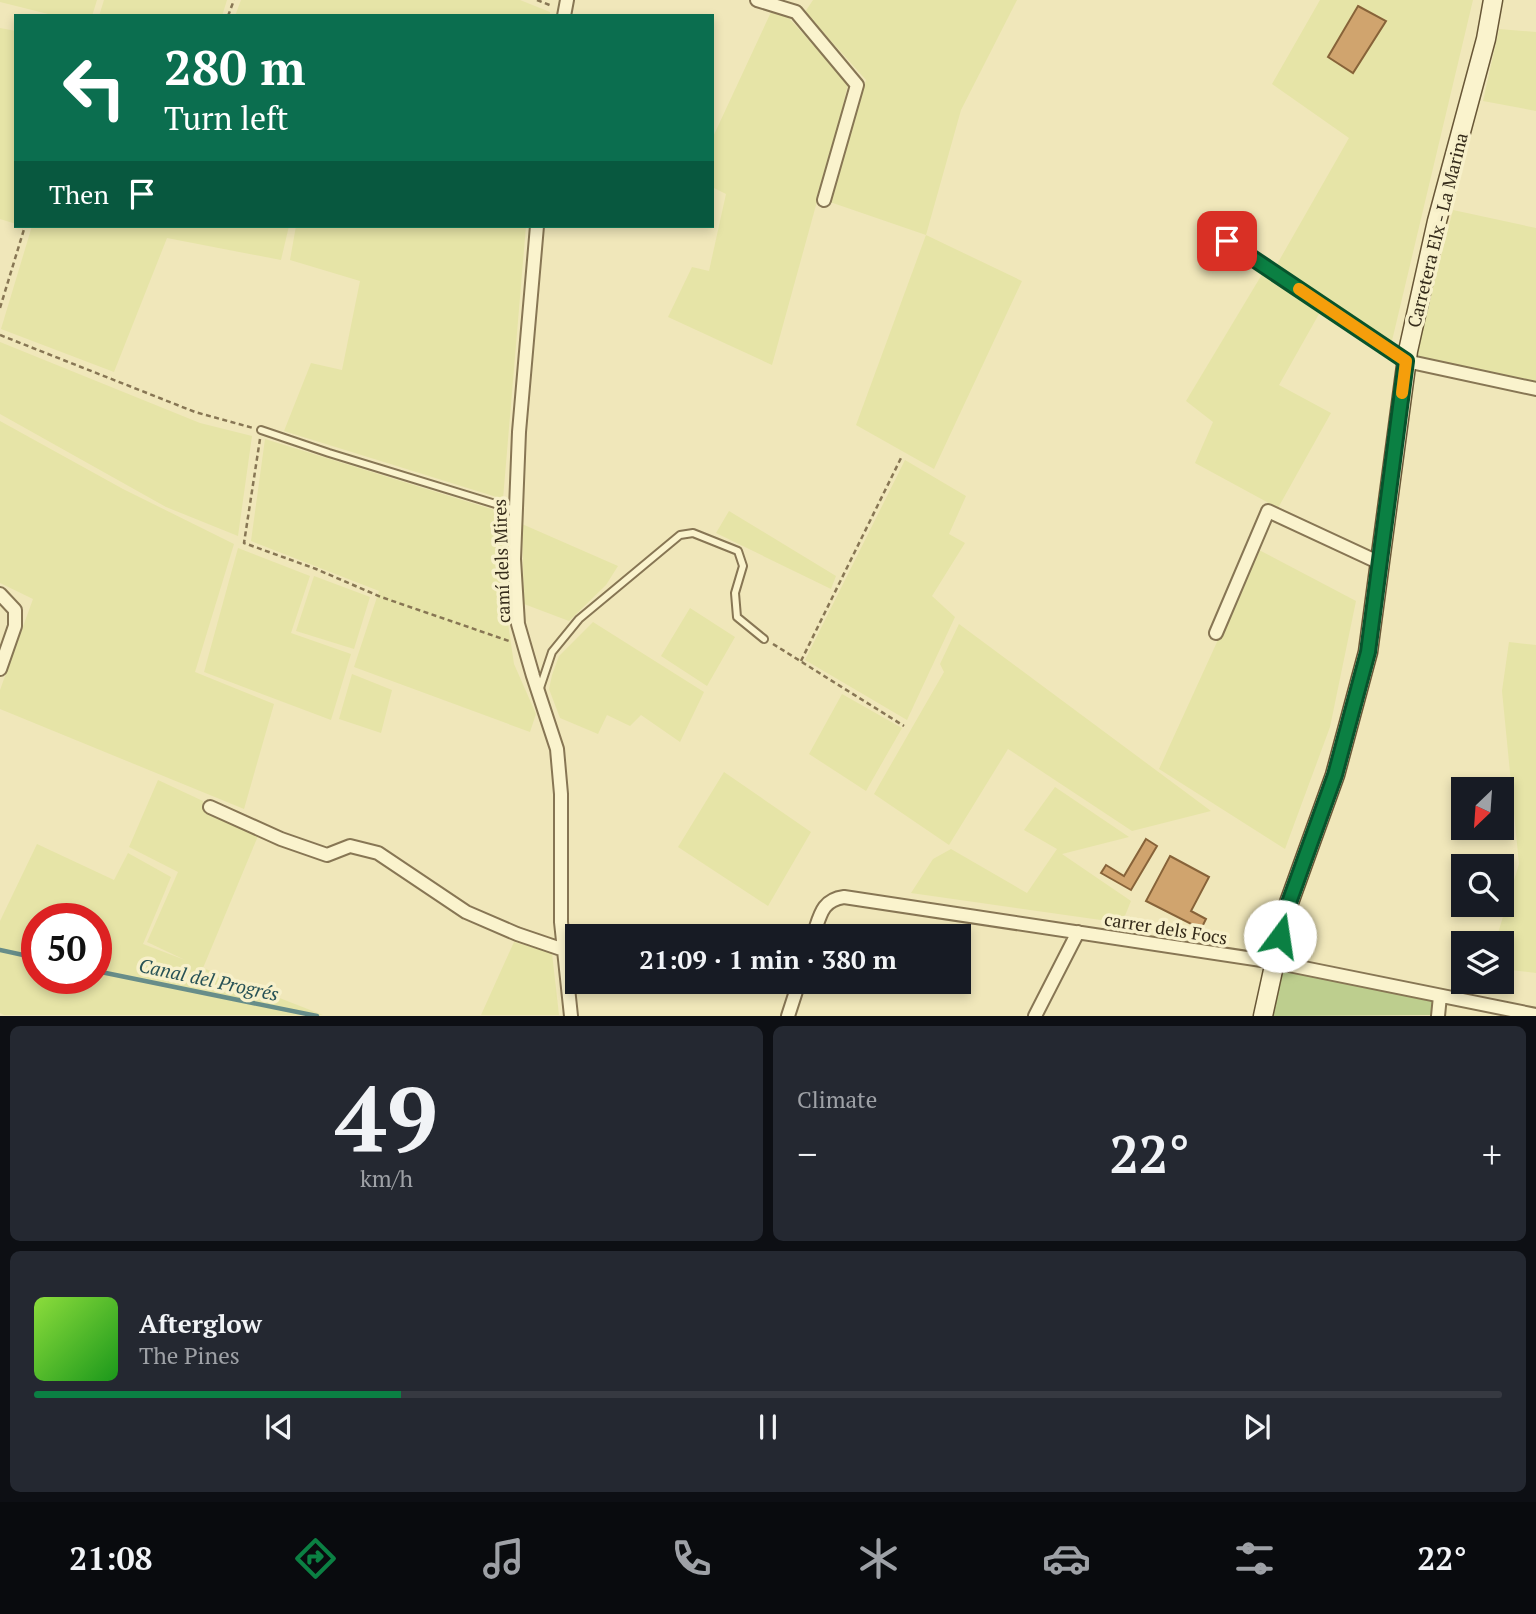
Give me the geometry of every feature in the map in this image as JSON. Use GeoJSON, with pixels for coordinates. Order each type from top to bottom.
{"type":"FeatureCollection","features":[{"type":"Feature","properties":{"kind":"main road","name":"Carretera Elx - La Marina"},"geometry":{"type":"LineString","coordinates":[[1263,1016],[1286,911],[1335,775],[1368,652],[1406,361],[1437,221],[1486,38],[1493,0]]}},
{"type":"Feature","properties":{"kind":"street"},"geometry":{"type":"LineString","coordinates":[[757,0],[796,12],[857,85],[824,200]]}},
{"type":"Feature","properties":{"kind":"street"},"geometry":{"type":"LineString","coordinates":[[796,12],[804,0]]}},
{"type":"Feature","properties":{"kind":"street","name":"camí dels Mires"},"geometry":{"type":"LineString","coordinates":[[537,228],[519,432],[514,559],[518,624],[557,749],[561,794],[561,922],[571,1016]]}},
{"type":"Feature","properties":{"kind":"street"},"geometry":{"type":"LineString","coordinates":[[1227,241],[1406,361],[1536,389]]}},
{"type":"Feature","properties":{"kind":"street"},"geometry":{"type":"LineString","coordinates":[[1216,633],[1268,512],[1380,563]]}},
{"type":"Feature","properties":{"kind":"street"},"geometry":{"type":"LineString","coordinates":[[0,594],[15,610],[15,626],[0,669]]}},
{"type":"Feature","properties":{"kind":"street"},"geometry":{"type":"LineString","coordinates":[[210,807],[281,839],[327,855],[350,846],[378,852],[466,912],[564,950]]}},
{"type":"Feature","properties":{"kind":"street","name":"carrer dels Focs"},"geometry":{"type":"LineString","coordinates":[[817,924],[821,911],[830,901],[844,897],[1274,962],[1536,1015]]}},
{"type":"Feature","properties":{"kind":"street"},"geometry":{"type":"LineString","coordinates":[[1035,1016],[1078,932]]}},
{"type":"Feature","properties":{"kind":"street"},"geometry":{"type":"LineString","coordinates":[[788,1016],[795,994]]}},
{"type":"Feature","properties":{"kind":"street"},"geometry":{"type":"LineString","coordinates":[[1438,1016],[1440,996]]}},
{"type":"Feature","properties":{"kind":"lane"},"geometry":{"type":"LineString","coordinates":[[261,430],[515,510]]}},
{"type":"Feature","properties":{"kind":"lane"},"geometry":{"type":"LineString","coordinates":[[538,693],[552,652],[579,619],[680,535],[693,533],[738,551],[743,566],[735,593],[737,617],[764,639]]}},
{"type":"Feature","properties":{"kind":"path"},"geometry":{"type":"LineString","coordinates":[[537,0],[565,9]]}},
{"type":"Feature","properties":{"kind":"path"},"geometry":{"type":"LineString","coordinates":[[0,308],[24,228]]}},
{"type":"Feature","properties":{"kind":"path"},"geometry":{"type":"LineString","coordinates":[[0,335],[195,412],[261,430],[244,543],[316,569],[381,597],[524,646]]}},
{"type":"Feature","properties":{"kind":"path"},"geometry":{"type":"LineString","coordinates":[[801,662],[901,458]]}},
{"type":"Feature","properties":{"kind":"path"},"geometry":{"type":"LineString","coordinates":[[764,639],[904,726]]}},
{"type":"Feature","properties":{"kind":"shaded area"},"geometry":{"type":"Polygon","coordinates":[[[97,0],[93,14],[48,14],[0,2],[97,0]]]}},
{"type":"Feature","properties":{"kind":"shaded area"},"geometry":{"type":"Polygon","coordinates":[[[104,0],[227,0],[223,14],[100,14],[104,0]]]}},
{"type":"Feature","properties":{"kind":"shaded area"},"geometry":{"type":"Polygon","coordinates":[[[241,0],[520,0],[550,12],[550,14],[236,14],[241,0]]]}},
{"type":"Feature","properties":{"kind":"shaded area"},"geometry":{"type":"Polygon","coordinates":[[[813,0],[1017,0],[961,110],[926,235],[830,202],[866,80],[805,12],[813,0]]]}},
{"type":"Feature","properties":{"kind":"shaded area"},"geometry":{"type":"Polygon","coordinates":[[[1320,0],[1473,0],[1391,345],[1276,266],[1349,138],[1272,84],[1320,0]]]}},
{"type":"Feature","properties":{"kind":"shaded area"},"geometry":{"type":"Polygon","coordinates":[[[772,10],[788,17],[848,84],[772,365],[668,317],[692,267],[709,271],[726,194],[714,188],[714,135],[772,10]]]}},
{"type":"Feature","properties":{"kind":"shaded area"},"geometry":{"type":"Polygon","coordinates":[[[0,28],[14,31],[14,223],[0,219],[0,28]]]}},
{"type":"Feature","properties":{"kind":"shaded area"},"geometry":{"type":"Polygon","coordinates":[[[1499,29],[1536,32],[1536,111],[1483,101],[1499,29]]]}},
{"type":"Feature","properties":{"kind":"shaded area"},"geometry":{"type":"Polygon","coordinates":[[[1453,210],[1536,228],[1536,381],[1415,356],[1453,210]]]}},
{"type":"Feature","properties":{"kind":"shaded area"},"geometry":{"type":"Polygon","coordinates":[[[31,228],[289,228],[281,260],[167,238],[114,372],[1,329],[31,228]]]}},
{"type":"Feature","properties":{"kind":"shaded area"},"geometry":{"type":"Polygon","coordinates":[[[296,228],[526,228],[503,499],[284,431],[311,363],[342,370],[360,281],[290,260],[296,228]]]}},
{"type":"Feature","properties":{"kind":"shaded area"},"geometry":{"type":"Polygon","coordinates":[[[926,235],[1022,281],[934,469],[856,425],[926,235]]]}},
{"type":"Feature","properties":{"kind":"shaded area"},"geometry":{"type":"Polygon","coordinates":[[[1264,271],[1319,314],[1279,385],[1331,413],[1278,508],[1195,463],[1213,422],[1186,401],[1264,271]]]}},
{"type":"Feature","properties":{"kind":"shaded area"},"geometry":{"type":"Polygon","coordinates":[[[0,342],[200,423],[252,436],[238,536],[166,507],[0,414],[0,342]]]}},
{"type":"Feature","properties":{"kind":"shaded area"},"geometry":{"type":"Polygon","coordinates":[[[0,421],[123,489],[234,544],[195,672],[274,704],[244,809],[0,709],[0,690],[33,599],[0,583],[0,421]]]}},
{"type":"Feature","properties":{"kind":"shaded area"},"geometry":{"type":"Polygon","coordinates":[[[265,439],[501,512],[503,589],[514,664],[536,714],[530,732],[354,667],[379,591],[251,541],[265,439]]]}},
{"type":"Feature","properties":{"kind":"shaded area"},"geometry":{"type":"Polygon","coordinates":[[[905,460],[966,496],[949,534],[965,543],[932,596],[955,617],[907,720],[805,660],[905,460]]]}},
{"type":"Feature","properties":{"kind":"shaded area"},"geometry":{"type":"Polygon","coordinates":[[[729,511],[836,576],[831,589],[716,533],[729,511]]]}},
{"type":"Feature","properties":{"kind":"shaded area"},"geometry":{"type":"Polygon","coordinates":[[[522,524],[618,566],[606,585],[569,621],[524,604],[522,524]]]}},
{"type":"Feature","properties":{"kind":"shaded area"},"geometry":{"type":"Polygon","coordinates":[[[238,548],[310,576],[291,633],[351,654],[331,720],[204,672],[238,548]]]}},
{"type":"Feature","properties":{"kind":"shaded area"},"geometry":{"type":"Polygon","coordinates":[[[1259,550],[1356,601],[1330,727],[1285,849],[1159,769],[1259,550]]]}},
{"type":"Feature","properties":{"kind":"shaded area"},"geometry":{"type":"Polygon","coordinates":[[[314,576],[370,597],[354,649],[296,631],[314,576]]]}},
{"type":"Feature","properties":{"kind":"shaded area"},"geometry":{"type":"Polygon","coordinates":[[[690,608],[735,637],[707,686],[661,656],[690,608]]]}},
{"type":"Feature","properties":{"kind":"shaded area"},"geometry":{"type":"Polygon","coordinates":[[[593,622],[704,692],[680,742],[641,715],[630,726],[607,715],[598,734],[560,718],[549,689],[552,675],[559,656],[593,622]]]}},
{"type":"Feature","properties":{"kind":"shaded area"},"geometry":{"type":"Polygon","coordinates":[[[959,624],[1211,811],[1132,831],[1008,749],[949,845],[874,794],[944,672],[940,664],[959,624]]]}},
{"type":"Feature","properties":{"kind":"shaded area"},"geometry":{"type":"Polygon","coordinates":[[[1509,642],[1536,645],[1536,973],[1514,970],[1514,931],[1499,931],[1503,917],[1514,917],[1514,880],[1519,864],[1514,777],[1510,777],[1502,691],[1509,642]]]}},
{"type":"Feature","properties":{"kind":"shaded area"},"geometry":{"type":"Polygon","coordinates":[[[352,674],[392,690],[381,733],[339,719],[352,674]]]}},
{"type":"Feature","properties":{"kind":"shaded area"},"geometry":{"type":"Polygon","coordinates":[[[842,694],[902,728],[866,791],[809,754],[842,694]]]}},
{"type":"Feature","properties":{"kind":"shaded area"},"geometry":{"type":"Polygon","coordinates":[[[724,772],[811,832],[768,906],[678,847],[724,772]]]}},
{"type":"Feature","properties":{"kind":"shaded area"},"geometry":{"type":"Polygon","coordinates":[[[158,780],[203,801],[206,811],[258,836],[203,968],[323,1015],[0,1013],[0,921],[37,844],[114,880],[128,853],[171,877],[143,944],[185,960],[147,942],[178,872],[129,847],[158,780]]]}},
{"type":"Feature","properties":{"kind":"shaded area"},"geometry":{"type":"Polygon","coordinates":[[[1055,787],[1129,837],[1062,854],[1131,901],[1122,923],[911,893],[933,859],[951,849],[1027,893],[1057,849],[1024,830],[1055,787]]]}},
{"type":"Feature","properties":{"kind":"shaded area"},"geometry":{"type":"Polygon","coordinates":[[[514,942],[552,953],[559,1015],[481,1015],[514,942]]]}},
{"type":"Feature","properties":{"kind":"green space"},"geometry":{"type":"Polygon","coordinates":[[[1283,971],[1436,1000],[1434,1015],[1273,1016],[1283,971]]]}},
{"type":"Feature","properties":{"kind":"building"},"geometry":{"type":"Polygon","coordinates":[[[1358,6],[1386,21],[1353,73],[1328,57],[1358,6]]]}},
{"type":"Feature","properties":{"kind":"building"},"geometry":{"type":"Polygon","coordinates":[[[1146,839],[1157,846],[1131,890],[1101,873],[1106,865],[1124,876],[1146,839]]]}},
{"type":"Feature","properties":{"kind":"building"},"geometry":{"type":"Polygon","coordinates":[[[1170,856],[1209,877],[1191,911],[1206,919],[1201,929],[1146,901],[1170,856]]]}},
{"type":"Feature","properties":{"kind":"waterway","name":"Canal del Progrés"},"geometry":{"type":"LineString","coordinates":[[0,950],[21,955]]}},
{"type":"Feature","properties":{"kind":"waterway","name":"Canal del Progrés"},"geometry":{"type":"LineString","coordinates":[[112,974],[317,1016]]}},
{"type":"Feature","properties":{"kind":"slow traffic"},"geometry":{"type":"LineString","coordinates":[[1299,289],[1406,361],[1402,393]]}},
{"type":"Feature","properties":{"kind":"route"},"geometry":{"type":"LineString","coordinates":[[1227,241],[1406,361],[1368,652],[1335,775],[1286,911],[1280,936]]}}]}
